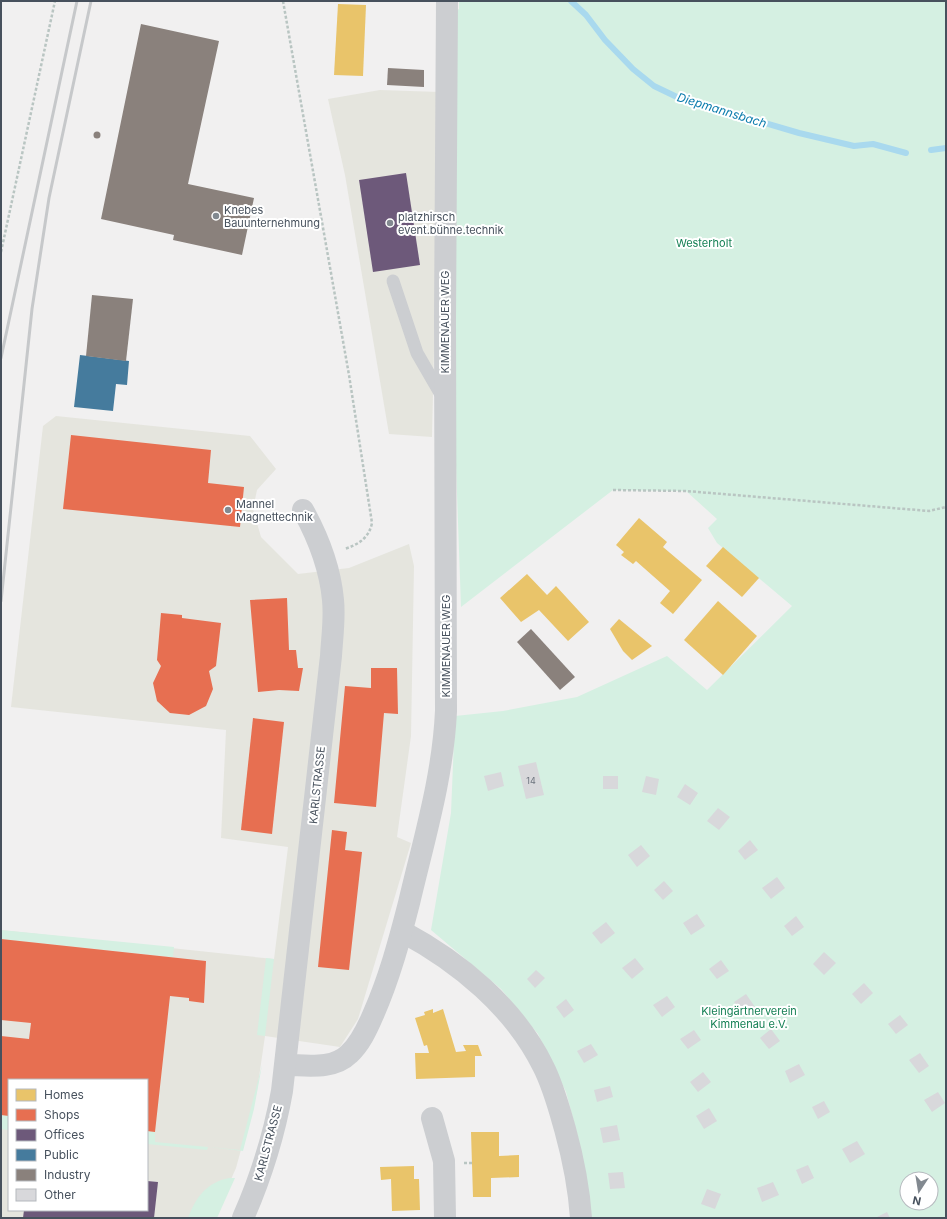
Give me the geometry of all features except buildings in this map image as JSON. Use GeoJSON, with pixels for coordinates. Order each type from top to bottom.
{"type":"FeatureCollection","features":[{"type":"Feature","properties":{"kind":"street","name":"KIMMENAUER WEG"},"geometry":{"type":"LineString","coordinates":[[403,932],[428,828],[444,745],[446,711],[445,402],[447,1]]}},
{"type":"Feature","properties":{"kind":"street","name":"KARLSTRASSE"},"geometry":{"type":"LineString","coordinates":[[243,1218],[260,1177],[270,1147],[286,1065],[332,656],[333,601],[325,556],[303,510]]}},
{"type":"Feature","properties":{"kind":"street"},"geometry":{"type":"LineString","coordinates":[[286,1065],[315,1066],[330,1064],[339,1061],[349,1054],[366,1030],[384,990],[403,932],[440,954],[479,984],[513,1021],[538,1055],[553,1091],[568,1141],[580,1198],[581,1218]]}},
{"type":"Feature","properties":{"kind":"street"},"geometry":{"type":"LineString","coordinates":[[432,1118],[444,1161],[445,1218]]}},
{"type":"Feature","properties":{"kind":"lane"},"geometry":{"type":"LineString","coordinates":[[393,281],[417,353],[445,402]]}},
{"type":"Feature","properties":{"kind":"path"},"geometry":{"type":"LineString","coordinates":[[1,252],[55,1]]}},
{"type":"Feature","properties":{"kind":"path"},"geometry":{"type":"LineString","coordinates":[[283,1],[346,360],[372,523],[370,531],[365,539],[354,546],[325,556]]}},
{"type":"Feature","properties":{"kind":"path"},"geometry":{"type":"LineString","coordinates":[[613,490],[686,491],[928,511],[946,507]]}},
{"type":"Feature","properties":{"kind":"shaded area"},"geometry":{"type":"Polygon","coordinates":[[[380,90],[440,92],[432,437],[389,434],[345,175],[328,99],[380,90]]]}},
{"type":"Feature","properties":{"kind":"shaded area"},"geometry":{"type":"Polygon","coordinates":[[[56,416],[250,436],[276,469],[257,490],[253,509],[261,537],[298,574],[349,568],[409,544],[414,566],[411,736],[397,837],[411,843],[358,1019],[340,1047],[265,1036],[257,1091],[236,1168],[214,1218],[1,1218],[1,930],[274,959],[288,847],[221,838],[226,730],[11,707],[43,426],[56,416]]]}},
{"type":"Feature","properties":{"kind":"green space"},"geometry":{"type":"Polygon","coordinates":[[[459,1],[946,1],[946,1218],[588,1218],[578,1137],[566,1092],[538,1034],[501,989],[431,930],[451,813],[455,716],[503,711],[577,697],[667,656],[707,690],[792,606],[717,543],[708,528],[717,519],[686,491],[613,490],[461,607],[451,324],[452,13],[459,9],[459,1]]]}},
{"type":"Feature","properties":{"kind":"green space"},"geometry":{"type":"Polygon","coordinates":[[[1,930],[174,947],[173,957],[1,939],[1,930]]]}},
{"type":"Feature","properties":{"kind":"green space"},"geometry":{"type":"Polygon","coordinates":[[[266,958],[274,959],[265,1036],[257,1035],[266,958]]]}},
{"type":"Feature","properties":{"kind":"green space"},"geometry":{"type":"Polygon","coordinates":[[[262,1065],[254,1109],[243,1151],[208,1147],[207,1150],[148,1144],[148,1131],[155,1132],[155,1142],[240,1150],[262,1065]]]}},
{"type":"Feature","properties":{"kind":"green space"},"geometry":{"type":"Polygon","coordinates":[[[1,1115],[8,1116],[8,1130],[1,1129],[1,1115]]]}},
{"type":"Feature","properties":{"kind":"green space"},"geometry":{"type":"Polygon","coordinates":[[[235,1178],[217,1218],[188,1218],[194,1204],[208,1187],[221,1180],[235,1178]]]}},
{"type":"Feature","properties":{"kind":"waterway","name":"Diepmannsbach"},"geometry":{"type":"LineString","coordinates":[[571,1],[586,15],[605,40],[633,69],[654,86],[679,98],[799,133],[854,146],[873,144],[906,153]]}},
{"type":"Feature","properties":{"kind":"waterway","name":"Diepmannsbach"},"geometry":{"type":"LineString","coordinates":[[931,150],[946,148]]}},
{"type":"Feature","properties":{"kind":"railway"},"geometry":{"type":"LineString","coordinates":[[1,358],[77,1]]}},
{"type":"Feature","properties":{"kind":"railway"},"geometry":{"type":"LineString","coordinates":[[1,601],[32,309],[49,198],[91,1]]}},
{"type":"Feature","properties":{"kind":"place","name":"Knebes Bauunternehmung"},"geometry":{"type":"Point","coordinates":[216,216]}},
{"type":"Feature","properties":{"kind":"place","name":"platzhirsch event.bühne.technik"},"geometry":{"type":"Point","coordinates":[390,223]}},
{"type":"Feature","properties":{"kind":"place","name":"Mannel Magnettechnik"},"geometry":{"type":"Point","coordinates":[228,510]}},
{"type":"Feature","properties":{"kind":"park label","name":"Westerholt"},"geometry":{"type":"Point","coordinates":[704,243]}},
{"type":"Feature","properties":{"kind":"park label","name":"Kleingärtnerverein Kimmenau e.V."},"geometry":{"type":"Point","coordinates":[749,1017]}}]}
